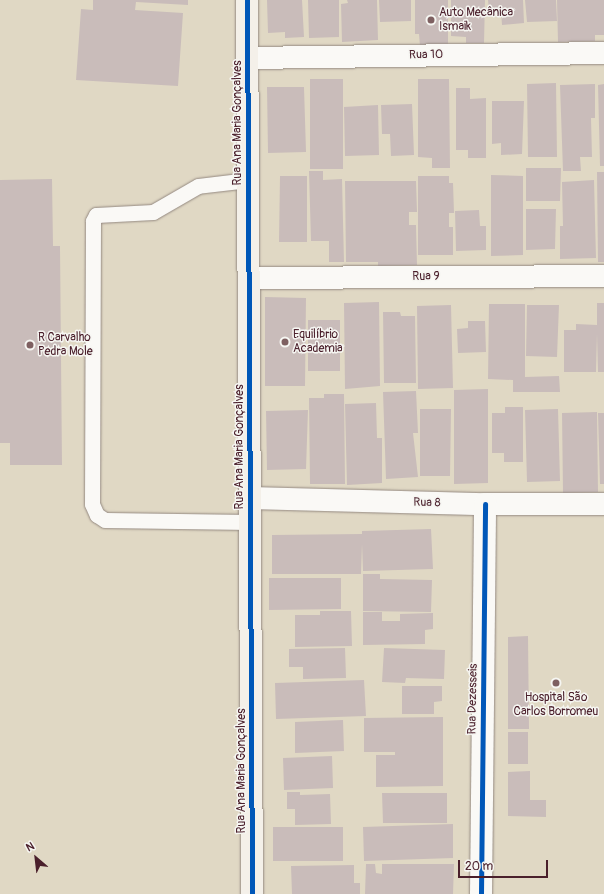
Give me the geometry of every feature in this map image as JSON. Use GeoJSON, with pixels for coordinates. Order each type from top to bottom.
{"type":"FeatureCollection","features":[{"type":"Feature","properties":{"kind":"street","name":"Rua Ana Maria Gonçalves"},"geometry":{"type":"LineString","coordinates":[[247,0],[252,894]]}},
{"type":"Feature","properties":{"kind":"street","name":"Rua 10"},"geometry":{"type":"LineString","coordinates":[[248,58],[604,53]]}},
{"type":"Feature","properties":{"kind":"street","name":"Rua 9"},"geometry":{"type":"LineString","coordinates":[[249,278],[604,276]]}},
{"type":"Feature","properties":{"kind":"street","name":"Rua 8"},"geometry":{"type":"LineString","coordinates":[[250,498],[485,504],[604,504]]}},
{"type":"Feature","properties":{"kind":"street","name":"Rua Dezesseis"},"geometry":{"type":"LineString","coordinates":[[481,894],[485,504]]}},
{"type":"Feature","properties":{"kind":"lane"},"geometry":{"type":"LineString","coordinates":[[248,180],[198,186],[153,212],[96,215],[93,221],[92,504],[97,515],[105,520],[250,522]]}},
{"type":"Feature","properties":{"kind":"building"},"geometry":{"type":"Polygon","coordinates":[[[93,0],[188,0],[188,5],[136,2],[135,10],[183,13],[178,86],[76,80],[81,9],[93,10],[93,0]]]}},
{"type":"Feature","properties":{"kind":"building"},"geometry":{"type":"Polygon","coordinates":[[[267,0],[302,0],[304,37],[285,38],[285,32],[268,33],[267,0]]]}},
{"type":"Feature","properties":{"kind":"building"},"geometry":{"type":"Polygon","coordinates":[[[308,0],[339,0],[339,37],[309,38],[308,0]]]}},
{"type":"Feature","properties":{"kind":"building"},"geometry":{"type":"Polygon","coordinates":[[[347,0],[377,0],[378,40],[342,42],[341,4],[348,3],[347,0]]]}},
{"type":"Feature","properties":{"kind":"building"},"geometry":{"type":"Polygon","coordinates":[[[379,0],[411,0],[411,21],[380,22],[379,0]]]}},
{"type":"Feature","properties":{"kind":"building","name":"Auto Mecânica Ismaik"},"geometry":{"type":"Polygon","coordinates":[[[415,0],[448,0],[448,46],[420,46],[419,34],[415,34],[415,0]]]}},
{"type":"Feature","properties":{"kind":"building"},"geometry":{"type":"Polygon","coordinates":[[[451,0],[485,0],[484,43],[466,43],[466,37],[451,36],[451,0]]]}},
{"type":"Feature","properties":{"kind":"building"},"geometry":{"type":"Polygon","coordinates":[[[488,0],[523,0],[524,23],[502,25],[501,11],[489,11],[488,0]]]}},
{"type":"Feature","properties":{"kind":"building"},"geometry":{"type":"Polygon","coordinates":[[[525,0],[556,0],[557,21],[527,22],[525,0]]]}},
{"type":"Feature","properties":{"kind":"building"},"geometry":{"type":"Polygon","coordinates":[[[557,0],[604,0],[604,35],[595,35],[595,41],[558,42],[557,0]]]}},
{"type":"Feature","properties":{"kind":"building"},"geometry":{"type":"Polygon","coordinates":[[[310,79],[343,79],[343,169],[310,169],[310,79]]]}},
{"type":"Feature","properties":{"kind":"building"},"geometry":{"type":"Polygon","coordinates":[[[418,79],[449,79],[450,168],[432,168],[432,158],[418,157],[418,79]]]}},
{"type":"Feature","properties":{"kind":"building"},"geometry":{"type":"Polygon","coordinates":[[[556,83],[557,157],[528,157],[527,84],[556,83]]]}},
{"type":"Feature","properties":{"kind":"building"},"geometry":{"type":"Polygon","coordinates":[[[595,84],[595,118],[591,118],[592,157],[580,157],[581,171],[563,171],[560,85],[595,84]]]}},
{"type":"Feature","properties":{"kind":"building"},"geometry":{"type":"Polygon","coordinates":[[[604,84],[604,166],[600,166],[598,85],[604,84]]]}},
{"type":"Feature","properties":{"kind":"building"},"geometry":{"type":"Polygon","coordinates":[[[267,87],[304,87],[306,152],[268,153],[267,87]]]}},
{"type":"Feature","properties":{"kind":"building"},"geometry":{"type":"Polygon","coordinates":[[[456,88],[470,88],[470,99],[486,98],[486,158],[468,158],[468,150],[456,150],[456,88]]]}},
{"type":"Feature","properties":{"kind":"building"},"geometry":{"type":"Polygon","coordinates":[[[492,101],[524,101],[522,154],[501,155],[501,143],[492,144],[492,101]]]}},
{"type":"Feature","properties":{"kind":"building"},"geometry":{"type":"Polygon","coordinates":[[[412,104],[414,155],[391,156],[390,134],[382,134],[381,105],[412,104]]]}},
{"type":"Feature","properties":{"kind":"building"},"geometry":{"type":"Polygon","coordinates":[[[378,105],[379,155],[345,156],[344,107],[378,105]]]}},
{"type":"Feature","properties":{"kind":"building"},"geometry":{"type":"Polygon","coordinates":[[[526,168],[561,168],[560,201],[526,201],[526,168]]]}},
{"type":"Feature","properties":{"kind":"building"},"geometry":{"type":"Polygon","coordinates":[[[309,171],[323,171],[323,180],[342,179],[344,262],[329,262],[329,241],[311,241],[309,171]]]}},
{"type":"Feature","properties":{"kind":"building"},"geometry":{"type":"Polygon","coordinates":[[[597,172],[604,172],[604,262],[598,262],[597,172]]]}},
{"type":"Feature","properties":{"kind":"building"},"geometry":{"type":"Polygon","coordinates":[[[491,175],[523,176],[523,255],[491,256],[491,175]]]}},
{"type":"Feature","properties":{"kind":"building"},"geometry":{"type":"Polygon","coordinates":[[[280,176],[307,176],[307,242],[279,242],[280,176]]]}},
{"type":"Feature","properties":{"kind":"building"},"geometry":{"type":"Polygon","coordinates":[[[418,176],[449,176],[449,183],[453,183],[454,213],[449,213],[449,227],[453,227],[453,255],[418,255],[418,176]]]}},
{"type":"Feature","properties":{"kind":"building","name":"R Carvalho Pedra Mole"},"geometry":{"type":"Polygon","coordinates":[[[52,179],[53,246],[60,246],[62,465],[10,465],[10,443],[0,443],[0,180],[52,179]]]}},
{"type":"Feature","properties":{"kind":"building"},"geometry":{"type":"Polygon","coordinates":[[[594,180],[596,258],[560,259],[560,226],[563,226],[562,182],[594,180]]]}},
{"type":"Feature","properties":{"kind":"building"},"geometry":{"type":"Polygon","coordinates":[[[345,181],[416,181],[417,212],[409,212],[409,225],[416,225],[417,265],[378,266],[378,262],[346,262],[345,181]]]}},
{"type":"Feature","properties":{"kind":"building"},"geometry":{"type":"Polygon","coordinates":[[[526,209],[556,209],[555,249],[526,250],[526,209]]]}},
{"type":"Feature","properties":{"kind":"building"},"geometry":{"type":"Polygon","coordinates":[[[479,210],[480,226],[486,226],[486,250],[456,251],[455,211],[479,210]]]}},
{"type":"Feature","properties":{"kind":"building","name":"Equilíbrio Academia"},"geometry":{"type":"Polygon","coordinates":[[[265,297],[306,298],[305,386],[265,386],[265,297]]]}},
{"type":"Feature","properties":{"kind":"building"},"geometry":{"type":"Polygon","coordinates":[[[379,302],[380,386],[345,389],[344,303],[379,302]]]}},
{"type":"Feature","properties":{"kind":"building"},"geometry":{"type":"Polygon","coordinates":[[[597,303],[604,303],[604,372],[598,372],[597,334],[596,372],[564,372],[564,330],[576,330],[576,324],[597,325],[597,303]]]}},
{"type":"Feature","properties":{"kind":"building"},"geometry":{"type":"Polygon","coordinates":[[[489,304],[525,304],[525,377],[559,376],[560,392],[513,392],[513,380],[488,379],[489,304]]]}},
{"type":"Feature","properties":{"kind":"building"},"geometry":{"type":"Polygon","coordinates":[[[451,305],[453,388],[418,389],[417,306],[451,305]]]}},
{"type":"Feature","properties":{"kind":"building"},"geometry":{"type":"Polygon","coordinates":[[[527,305],[559,305],[557,357],[526,356],[527,305]]]}},
{"type":"Feature","properties":{"kind":"building"},"geometry":{"type":"Polygon","coordinates":[[[383,312],[400,312],[401,316],[415,316],[416,383],[384,383],[383,312]]]}},
{"type":"Feature","properties":{"kind":"building"},"geometry":{"type":"Polygon","coordinates":[[[308,320],[340,320],[340,371],[308,371],[308,320]]]}},
{"type":"Feature","properties":{"kind":"building"},"geometry":{"type":"Polygon","coordinates":[[[468,321],[485,321],[486,352],[458,353],[457,329],[468,328],[468,321]]]}},
{"type":"Feature","properties":{"kind":"building"},"geometry":{"type":"Polygon","coordinates":[[[488,389],[488,483],[454,484],[454,390],[488,389]]]}},
{"type":"Feature","properties":{"kind":"building"},"geometry":{"type":"Polygon","coordinates":[[[416,391],[418,433],[413,433],[418,477],[386,479],[383,392],[416,391]]]}},
{"type":"Feature","properties":{"kind":"building"},"geometry":{"type":"Polygon","coordinates":[[[324,394],[344,394],[345,484],[310,484],[309,398],[324,398],[324,394]]]}},
{"type":"Feature","properties":{"kind":"building"},"geometry":{"type":"Polygon","coordinates":[[[376,403],[377,438],[382,438],[382,483],[347,485],[345,404],[376,403]]]}},
{"type":"Feature","properties":{"kind":"building"},"geometry":{"type":"Polygon","coordinates":[[[505,407],[523,407],[523,462],[504,462],[504,453],[492,453],[492,413],[505,413],[505,407]]]}},
{"type":"Feature","properties":{"kind":"building"},"geometry":{"type":"Polygon","coordinates":[[[420,409],[451,409],[450,476],[420,476],[420,409]]]}},
{"type":"Feature","properties":{"kind":"building"},"geometry":{"type":"Polygon","coordinates":[[[558,409],[560,481],[527,482],[525,410],[558,409]]]}},
{"type":"Feature","properties":{"kind":"building"},"geometry":{"type":"Polygon","coordinates":[[[308,410],[306,469],[267,470],[266,411],[308,410]]]}},
{"type":"Feature","properties":{"kind":"building"},"geometry":{"type":"Polygon","coordinates":[[[597,412],[598,492],[563,493],[562,413],[597,412]]]}},
{"type":"Feature","properties":{"kind":"building"},"geometry":{"type":"Polygon","coordinates":[[[598,413],[604,413],[604,484],[600,484],[598,413]]]}},
{"type":"Feature","properties":{"kind":"building"},"geometry":{"type":"Polygon","coordinates":[[[431,529],[433,569],[363,571],[362,544],[361,574],[272,574],[272,535],[362,534],[362,531],[431,529]]]}},
{"type":"Feature","properties":{"kind":"building"},"geometry":{"type":"Polygon","coordinates":[[[363,574],[380,574],[380,579],[432,580],[431,612],[363,611],[363,574]]]}},
{"type":"Feature","properties":{"kind":"building"},"geometry":{"type":"Polygon","coordinates":[[[269,578],[341,578],[341,609],[269,610],[269,578]]]}},
{"type":"Feature","properties":{"kind":"building"},"geometry":{"type":"Polygon","coordinates":[[[320,611],[351,611],[352,646],[295,647],[295,615],[320,615],[320,611]]]}},
{"type":"Feature","properties":{"kind":"building"},"geometry":{"type":"Polygon","coordinates":[[[363,612],[382,612],[382,621],[400,621],[400,614],[433,613],[433,629],[425,630],[425,644],[363,645],[363,612]]]}},
{"type":"Feature","properties":{"kind":"building"},"geometry":{"type":"Polygon","coordinates":[[[528,636],[529,729],[508,729],[508,637],[528,636]]]}},
{"type":"Feature","properties":{"kind":"building"},"geometry":{"type":"Polygon","coordinates":[[[345,648],[346,678],[303,679],[303,667],[289,667],[289,649],[345,648]]]}},
{"type":"Feature","properties":{"kind":"building"},"geometry":{"type":"Polygon","coordinates":[[[384,648],[445,650],[444,679],[406,678],[405,683],[382,682],[384,648]]]}},
{"type":"Feature","properties":{"kind":"building"},"geometry":{"type":"Polygon","coordinates":[[[364,680],[366,716],[276,719],[275,683],[364,680]]]}},
{"type":"Feature","properties":{"kind":"building"},"geometry":{"type":"Polygon","coordinates":[[[402,686],[442,686],[442,701],[434,702],[434,714],[402,714],[402,686]]]}},
{"type":"Feature","properties":{"kind":"building"},"geometry":{"type":"Polygon","coordinates":[[[443,717],[443,786],[376,787],[376,755],[395,755],[395,752],[364,752],[364,718],[443,717]]]}},
{"type":"Feature","properties":{"kind":"building"},"geometry":{"type":"Polygon","coordinates":[[[343,720],[344,751],[295,753],[295,722],[343,720]]]}},
{"type":"Feature","properties":{"kind":"building"},"geometry":{"type":"Polygon","coordinates":[[[508,732],[528,732],[528,764],[508,764],[508,732]]]}},
{"type":"Feature","properties":{"kind":"building"},"geometry":{"type":"Polygon","coordinates":[[[332,756],[333,788],[284,790],[283,758],[332,756]]]}},
{"type":"Feature","properties":{"kind":"building"},"geometry":{"type":"Polygon","coordinates":[[[530,771],[530,800],[546,800],[546,817],[508,816],[508,772],[530,771]]]}},
{"type":"Feature","properties":{"kind":"building"},"geometry":{"type":"Polygon","coordinates":[[[287,792],[300,792],[300,795],[330,794],[331,824],[295,825],[295,809],[287,809],[287,792]]]}},
{"type":"Feature","properties":{"kind":"building"},"geometry":{"type":"Polygon","coordinates":[[[382,793],[447,793],[447,823],[383,823],[382,793]]]}},
{"type":"Feature","properties":{"kind":"building"},"geometry":{"type":"Polygon","coordinates":[[[453,824],[453,858],[364,861],[363,827],[453,824]]]}},
{"type":"Feature","properties":{"kind":"building"},"geometry":{"type":"Polygon","coordinates":[[[273,827],[343,827],[343,861],[273,861],[273,827]]]}},
{"type":"Feature","properties":{"kind":"building"},"geometry":{"type":"Polygon","coordinates":[[[366,864],[375,864],[376,873],[382,874],[382,864],[454,864],[453,894],[365,894],[366,864]]]}},
{"type":"Feature","properties":{"kind":"building"},"geometry":{"type":"Polygon","coordinates":[[[354,865],[354,883],[360,883],[360,894],[292,894],[291,866],[354,865]]]}},
{"type":"Feature","properties":{"kind":"cycle path"},"geometry":{"type":"LineString","coordinates":[[247,0],[252,894]]}},
{"type":"Feature","properties":{"kind":"cycle path"},"geometry":{"type":"LineString","coordinates":[[481,894],[485,504]]}},
{"type":"Feature","properties":{"kind":"place","name":"Auto Mecânica Ismaik"},"geometry":{"type":"Point","coordinates":[431,20]}},
{"type":"Feature","properties":{"kind":"place","name":"Equilíbrio Academia"},"geometry":{"type":"Point","coordinates":[285,342]}},
{"type":"Feature","properties":{"kind":"place","name":"R Carvalho Pedra Mole"},"geometry":{"type":"Point","coordinates":[30,345]}},
{"type":"Feature","properties":{"kind":"place","name":"Hospital São Carlos Borromeu"},"geometry":{"type":"Point","coordinates":[556,683]}}]}
